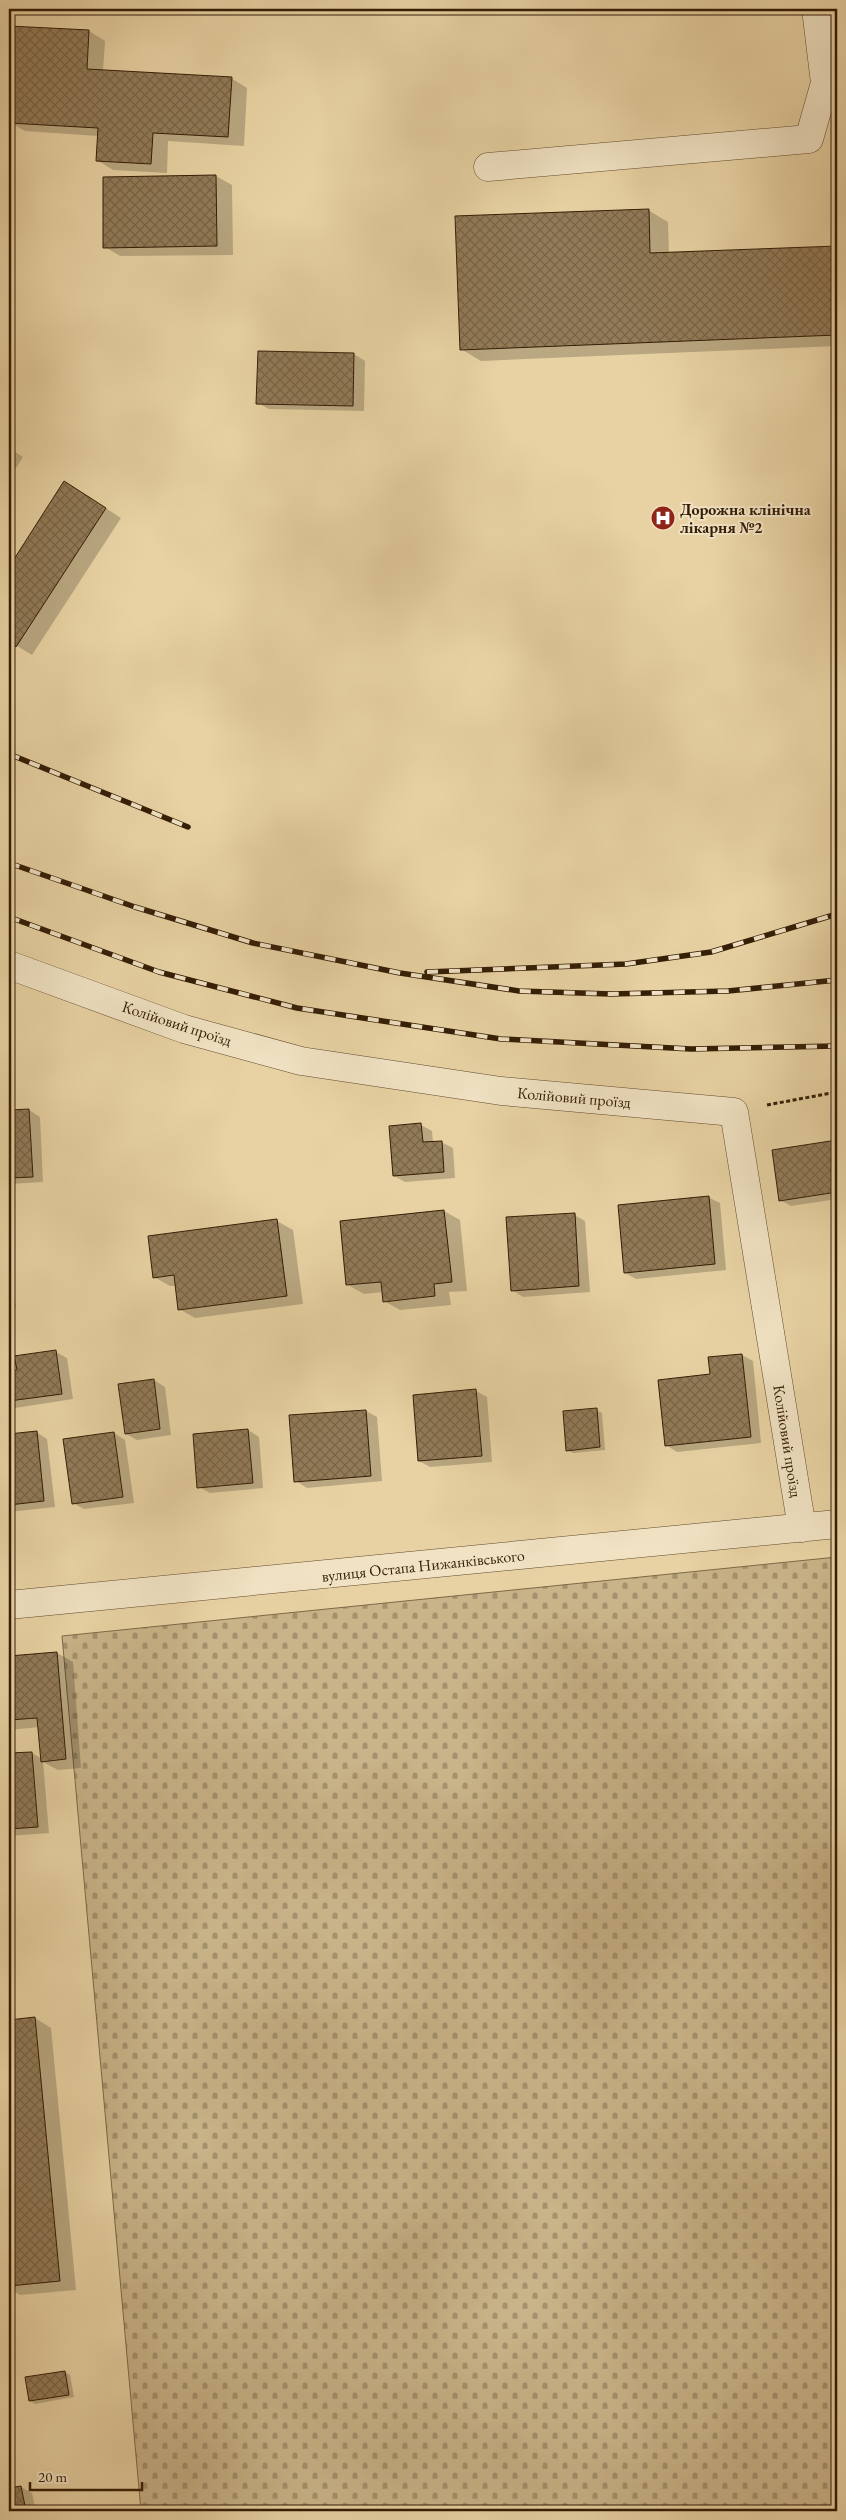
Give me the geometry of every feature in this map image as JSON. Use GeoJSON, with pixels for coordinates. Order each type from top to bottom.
{"type":"FeatureCollection","features":[{"type":"Feature","properties":{"kind":"street"},"geometry":{"type":"LineString","coordinates":[[488,167],[810,139],[825,82],[816,9]]}},
{"type":"Feature","properties":{"kind":"street","name":"Колійовий проїзд"},"geometry":{"type":"LineString","coordinates":[[9,964],[184,1028],[301,1061],[501,1091],[734,1112],[802,1528]]}},
{"type":"Feature","properties":{"kind":"street","name":"вулиця Остапа Нижанківського"},"geometry":{"type":"LineString","coordinates":[[9,1605],[837,1524]]}},
{"type":"Feature","properties":{"kind":"path"},"geometry":{"type":"LineString","coordinates":[[734,1112],[837,1092]]}},
{"type":"Feature","properties":{"kind":"green space"},"geometry":{"type":"Polygon","coordinates":[[[837,1557],[837,2511],[141,2511],[62,1636],[837,1557]]]}},
{"type":"Feature","properties":{"kind":"building"},"geometry":{"type":"Polygon","coordinates":[[[9,26],[89,30],[87,69],[232,77],[228,137],[153,133],[151,164],[96,161],[98,128],[9,123],[9,26]]]}},
{"type":"Feature","properties":{"kind":"building"},"geometry":{"type":"Polygon","coordinates":[[[216,175],[217,246],[103,248],[103,177],[216,175]]]}},
{"type":"Feature","properties":{"kind":"building"},"geometry":{"type":"Polygon","coordinates":[[[649,209],[650,253],[837,246],[837,335],[460,350],[455,216],[649,209]]]}},
{"type":"Feature","properties":{"kind":"building"},"geometry":{"type":"Polygon","coordinates":[[[258,351],[354,353],[353,406],[256,404],[258,351]]]}},
{"type":"Feature","properties":{"kind":"building"},"geometry":{"type":"Polygon","coordinates":[[[64,481],[106,508],[16,647],[9,642],[9,567],[64,481]]]}},
{"type":"Feature","properties":{"kind":"building"},"geometry":{"type":"Polygon","coordinates":[[[29,1109],[33,1177],[9,1178],[9,1110],[29,1109]]]}},
{"type":"Feature","properties":{"kind":"building"},"geometry":{"type":"Polygon","coordinates":[[[421,1123],[423,1142],[442,1141],[444,1172],[393,1176],[389,1126],[421,1123]]]}},
{"type":"Feature","properties":{"kind":"building"},"geometry":{"type":"Polygon","coordinates":[[[837,1140],[837,1192],[779,1201],[772,1150],[837,1140]]]}},
{"type":"Feature","properties":{"kind":"building"},"geometry":{"type":"Polygon","coordinates":[[[709,1196],[715,1264],[624,1273],[618,1205],[709,1196]]]}},
{"type":"Feature","properties":{"kind":"building"},"geometry":{"type":"Polygon","coordinates":[[[444,1210],[452,1282],[434,1284],[435,1296],[383,1302],[381,1282],[346,1285],[340,1221],[444,1210]]]}},
{"type":"Feature","properties":{"kind":"building"},"geometry":{"type":"Polygon","coordinates":[[[575,1213],[579,1286],[511,1291],[506,1217],[575,1213]]]}},
{"type":"Feature","properties":{"kind":"building"},"geometry":{"type":"Polygon","coordinates":[[[277,1219],[287,1296],[178,1310],[174,1275],[153,1278],[148,1236],[277,1219]]]}},
{"type":"Feature","properties":{"kind":"building"},"geometry":{"type":"Polygon","coordinates":[[[56,1350],[62,1394],[9,1401],[9,1371],[17,1370],[14,1356],[56,1350]]]}},
{"type":"Feature","properties":{"kind":"building"},"geometry":{"type":"Polygon","coordinates":[[[742,1354],[751,1437],[665,1446],[658,1380],[710,1374],[708,1357],[742,1354]]]}},
{"type":"Feature","properties":{"kind":"building"},"geometry":{"type":"Polygon","coordinates":[[[154,1379],[160,1429],[125,1434],[118,1384],[154,1379]]]}},
{"type":"Feature","properties":{"kind":"building"},"geometry":{"type":"Polygon","coordinates":[[[476,1389],[482,1456],[418,1461],[413,1395],[476,1389]]]}},
{"type":"Feature","properties":{"kind":"building"},"geometry":{"type":"Polygon","coordinates":[[[597,1408],[600,1447],[566,1451],[563,1411],[597,1408]]]}},
{"type":"Feature","properties":{"kind":"building"},"geometry":{"type":"Polygon","coordinates":[[[366,1410],[371,1476],[294,1482],[289,1415],[366,1410]]]}},
{"type":"Feature","properties":{"kind":"building"},"geometry":{"type":"Polygon","coordinates":[[[248,1429],[253,1483],[197,1488],[193,1434],[248,1429]]]}},
{"type":"Feature","properties":{"kind":"building"},"geometry":{"type":"Polygon","coordinates":[[[37,1431],[44,1501],[9,1505],[9,1434],[37,1431]]]}},
{"type":"Feature","properties":{"kind":"building"},"geometry":{"type":"Polygon","coordinates":[[[114,1432],[123,1497],[72,1504],[63,1439],[114,1432]]]}},
{"type":"Feature","properties":{"kind":"building"},"geometry":{"type":"Polygon","coordinates":[[[57,1652],[66,1759],[41,1762],[37,1718],[9,1720],[9,1656],[57,1652]]]}},
{"type":"Feature","properties":{"kind":"building"},"geometry":{"type":"Polygon","coordinates":[[[32,1752],[38,1827],[9,1829],[9,1753],[32,1752]]]}},
{"type":"Feature","properties":{"kind":"building"},"geometry":{"type":"Polygon","coordinates":[[[35,2017],[60,2281],[9,2286],[9,2020],[35,2017]]]}},
{"type":"Feature","properties":{"kind":"building"},"geometry":{"type":"Polygon","coordinates":[[[65,2371],[69,2395],[29,2401],[25,2377],[65,2371]]]}},
{"type":"Feature","properties":{"kind":"building"},"geometry":{"type":"Polygon","coordinates":[[[21,2486],[26,2511],[9,2511],[9,2488],[21,2486]]]}},
{"type":"Feature","properties":{"kind":"railway"},"geometry":{"type":"LineString","coordinates":[[9,754],[188,827]]}},
{"type":"Feature","properties":{"kind":"railway"},"geometry":{"type":"LineString","coordinates":[[9,863],[135,907],[253,943],[400,973],[519,991],[611,994],[728,991],[837,980]]}},
{"type":"Feature","properties":{"kind":"railway"},"geometry":{"type":"LineString","coordinates":[[427,972],[626,964],[711,952],[837,914]]}},
{"type":"Feature","properties":{"kind":"railway"},"geometry":{"type":"LineString","coordinates":[[9,917],[159,972],[297,1008],[501,1039],[691,1049],[837,1046]]}},
{"type":"Feature","properties":{"kind":"place","name":"Дорожна клінічна лікарня №2"},"geometry":{"type":"Point","coordinates":[663,518]}}]}
